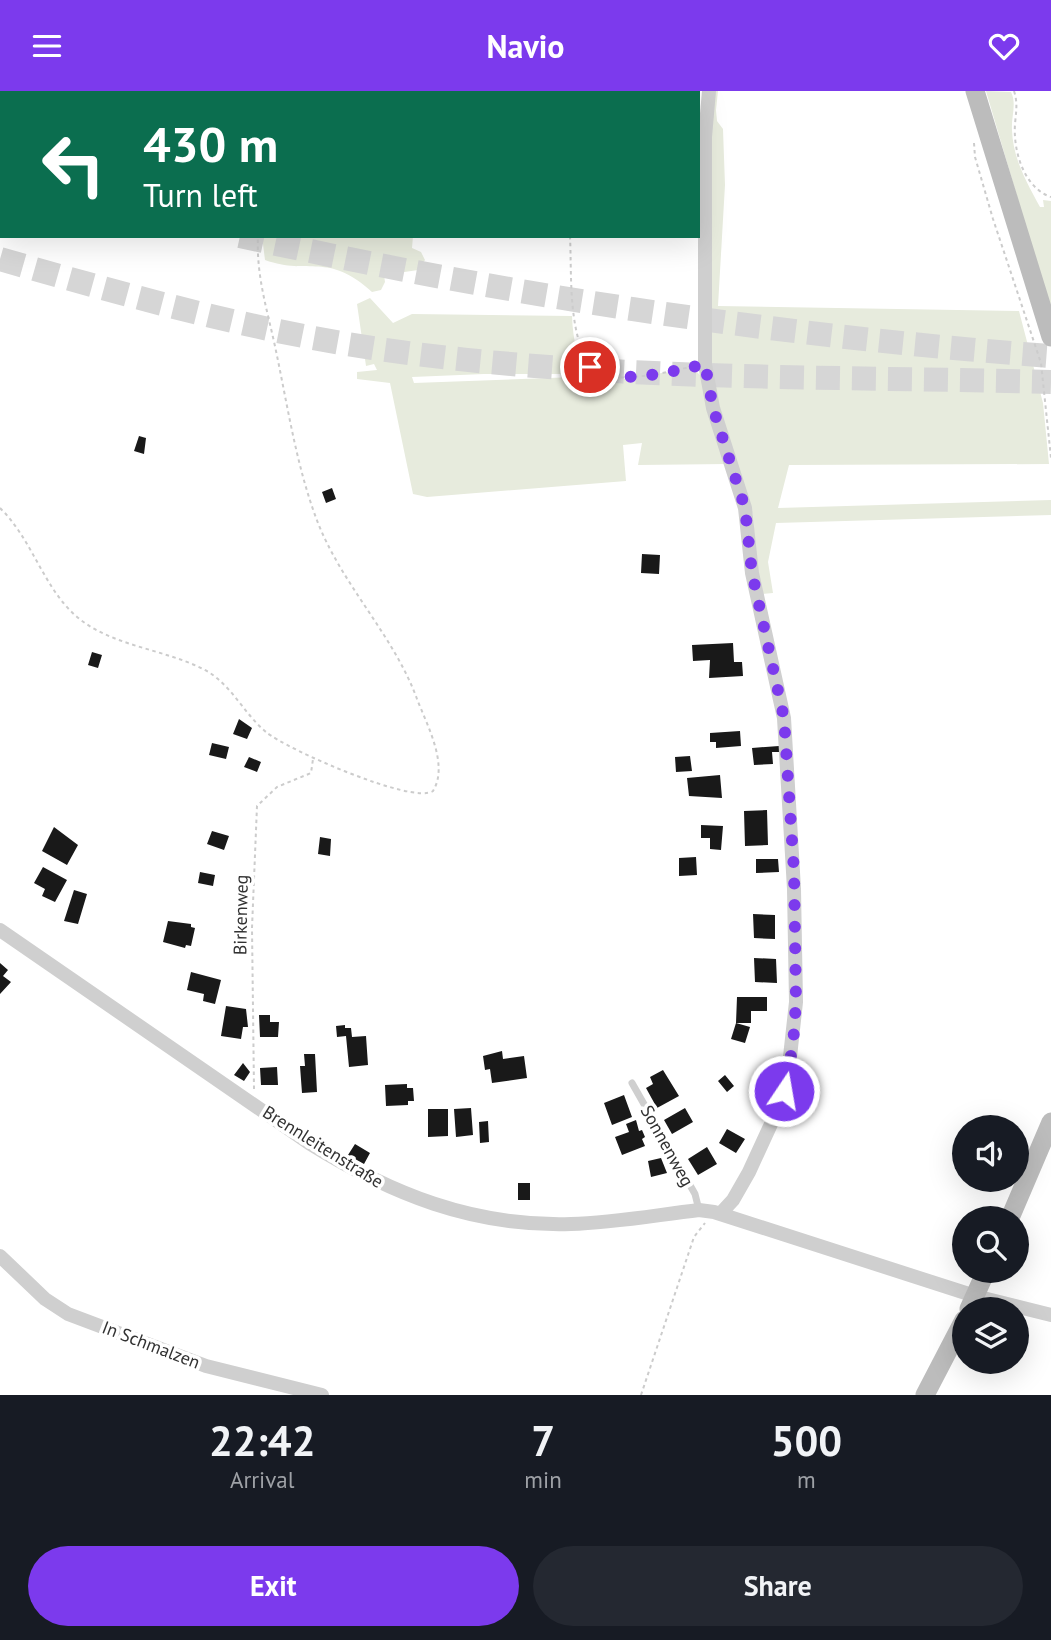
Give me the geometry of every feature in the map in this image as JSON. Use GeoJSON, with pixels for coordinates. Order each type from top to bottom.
{"type":"FeatureCollection","features":[{"type":"Feature","properties":{"kind":"street"},"geometry":{"type":"LineString","coordinates":[[709,91],[705,151],[705,364],[713,408],[745,508],[752,573],[781,695],[788,746],[794,889],[795,1026],[788,1075],[760,1150],[733,1200],[721,1213]]}},
{"type":"Feature","properties":{"kind":"street"},"geometry":{"type":"LineString","coordinates":[[975,91],[1051,337]]}},
{"type":"Feature","properties":{"kind":"street","name":"Brennleitenstraße"},"geometry":{"type":"LineString","coordinates":[[0,930],[358,1173],[404,1195],[466,1216],[513,1223],[571,1224],[699,1210],[721,1213],[955,1297]]}},
{"type":"Feature","properties":{"kind":"street"},"geometry":{"type":"LineString","coordinates":[[1015,1206],[1051,1122]]}},
{"type":"Feature","properties":{"kind":"street","name":"In Schmalzen"},"geometry":{"type":"LineString","coordinates":[[0,1256],[45,1299],[68,1314],[206,1366],[321,1395]]}},
{"type":"Feature","properties":{"kind":"street","name":"Brennleitenstraße"},"geometry":{"type":"LineString","coordinates":[[1029,1312],[1051,1315]]}},
{"type":"Feature","properties":{"kind":"street"},"geometry":{"type":"LineString","coordinates":[[925,1395],[952,1343]]}},
{"type":"Feature","properties":{"kind":"lane","name":"Sonnenweg"},"geometry":{"type":"LineString","coordinates":[[632,1083],[695,1194],[699,1210]]}},
{"type":"Feature","properties":{"kind":"path"},"geometry":{"type":"LineString","coordinates":[[1014,91],[1017,110],[1016,143],[1026,174],[1038,193],[1051,197]]}},
{"type":"Feature","properties":{"kind":"path"},"geometry":{"type":"LineString","coordinates":[[988,133],[974,142],[975,157],[1041,363],[1051,458]]}},
{"type":"Feature","properties":{"kind":"path"},"geometry":{"type":"LineString","coordinates":[[0,508],[24,536],[76,616],[100,631],[203,669],[226,685],[267,734],[313,758],[363,778],[420,794],[433,791],[439,776],[432,738],[410,680],[353,590],[318,523],[289,416],[258,281],[258,238]]}},
{"type":"Feature","properties":{"kind":"path"},"geometry":{"type":"LineString","coordinates":[[570,238],[577,325],[586,359],[595,373],[606,377],[637,376],[705,364]]}},
{"type":"Feature","properties":{"kind":"path","name":"Birkenweg"},"geometry":{"type":"LineString","coordinates":[[252,1103],[252,927],[257,806],[277,787],[311,773],[313,758]]}},
{"type":"Feature","properties":{"kind":"path"},"geometry":{"type":"LineString","coordinates":[[641,1395],[694,1237],[708,1220],[721,1213]]}},
{"type":"Feature","properties":{"kind":"shaded area"},"geometry":{"type":"Polygon","coordinates":[[[712,91],[718,91],[716,110],[717,121],[723,129],[725,185],[718,306],[1019,311],[1043,403],[1049,464],[789,465],[778,508],[1051,500],[1051,515],[776,523],[768,562],[773,593],[762,594],[757,575],[753,515],[724,431],[710,368],[712,91]]]}},
{"type":"Feature","properties":{"kind":"shaded area"},"geometry":{"type":"Polygon","coordinates":[[[986,91],[1011,92],[1014,101],[1013,141],[1018,161],[1040,207],[1044,207],[1043,200],[1051,201],[1051,312],[986,91]]]}},
{"type":"Feature","properties":{"kind":"shaded area"},"geometry":{"type":"Polygon","coordinates":[[[262,238],[413,238],[412,248],[421,252],[425,260],[418,270],[384,275],[385,282],[381,290],[372,292],[343,272],[330,268],[294,266],[265,260],[262,238]]]}},
{"type":"Feature","properties":{"kind":"shaded area"},"geometry":{"type":"Polygon","coordinates":[[[370,298],[393,323],[412,314],[572,316],[576,347],[585,367],[597,376],[613,379],[674,371],[696,371],[701,376],[727,464],[638,465],[642,443],[623,445],[626,481],[427,497],[413,494],[390,383],[357,379],[357,372],[377,370],[374,364],[366,366],[357,304],[370,298]],[[572,374],[412,377],[414,383],[576,377],[572,374]]]}},
{"type":"Feature","properties":{"kind":"building"},"geometry":{"type":"Polygon","coordinates":[[[139,436],[146,438],[144,454],[134,451],[139,436]]]}},
{"type":"Feature","properties":{"kind":"building"},"geometry":{"type":"Polygon","coordinates":[[[332,488],[336,499],[326,503],[322,492],[332,488]]]}},
{"type":"Feature","properties":{"kind":"building"},"geometry":{"type":"Polygon","coordinates":[[[642,554],[660,555],[659,574],[641,573],[642,554]]]}},
{"type":"Feature","properties":{"kind":"building"},"geometry":{"type":"Polygon","coordinates":[[[733,643],[734,662],[742,662],[743,676],[709,678],[710,660],[693,661],[692,645],[733,643]]]}},
{"type":"Feature","properties":{"kind":"building"},"geometry":{"type":"Polygon","coordinates":[[[92,652],[102,655],[98,668],[88,665],[92,652]]]}},
{"type":"Feature","properties":{"kind":"building"},"geometry":{"type":"Polygon","coordinates":[[[239,719],[252,728],[247,739],[233,734],[239,719]]]}},
{"type":"Feature","properties":{"kind":"building"},"geometry":{"type":"Polygon","coordinates":[[[740,731],[741,746],[716,748],[716,742],[710,742],[710,733],[740,731]]]}},
{"type":"Feature","properties":{"kind":"building"},"geometry":{"type":"Polygon","coordinates":[[[212,743],[229,747],[226,759],[209,755],[212,743]]]}},
{"type":"Feature","properties":{"kind":"building"},"geometry":{"type":"Polygon","coordinates":[[[779,746],[779,752],[772,752],[773,764],[754,765],[752,748],[779,746]]]}},
{"type":"Feature","properties":{"kind":"building"},"geometry":{"type":"Polygon","coordinates":[[[690,756],[692,771],[676,772],[675,757],[690,756]]]}},
{"type":"Feature","properties":{"kind":"building"},"geometry":{"type":"Polygon","coordinates":[[[249,757],[261,762],[257,772],[244,767],[249,757]]]}},
{"type":"Feature","properties":{"kind":"building"},"geometry":{"type":"Polygon","coordinates":[[[720,775],[722,798],[689,796],[687,778],[720,775]]]}},
{"type":"Feature","properties":{"kind":"building"},"geometry":{"type":"Polygon","coordinates":[[[767,810],[768,845],[745,846],[744,811],[767,810]]]}},
{"type":"Feature","properties":{"kind":"building"},"geometry":{"type":"Polygon","coordinates":[[[701,825],[723,826],[721,850],[710,849],[710,838],[701,838],[701,825]]]}},
{"type":"Feature","properties":{"kind":"building"},"geometry":{"type":"Polygon","coordinates":[[[54,827],[78,845],[67,865],[42,851],[54,827]]]}},
{"type":"Feature","properties":{"kind":"building"},"geometry":{"type":"Polygon","coordinates":[[[212,831],[229,836],[224,850],[207,844],[212,831]]]}},
{"type":"Feature","properties":{"kind":"building"},"geometry":{"type":"Polygon","coordinates":[[[320,837],[331,839],[330,856],[318,854],[320,837]]]}},
{"type":"Feature","properties":{"kind":"building"},"geometry":{"type":"Polygon","coordinates":[[[696,857],[697,875],[679,876],[679,858],[696,857]]]}},
{"type":"Feature","properties":{"kind":"building"},"geometry":{"type":"Polygon","coordinates":[[[756,859],[778,859],[779,872],[756,873],[756,859]]]}},
{"type":"Feature","properties":{"kind":"building"},"geometry":{"type":"Polygon","coordinates":[[[43,867],[67,880],[55,902],[42,896],[45,889],[34,883],[43,867]]]}},
{"type":"Feature","properties":{"kind":"building"},"geometry":{"type":"Polygon","coordinates":[[[200,872],[215,875],[213,886],[198,883],[200,872]]]}},
{"type":"Feature","properties":{"kind":"building"},"geometry":{"type":"Polygon","coordinates":[[[74,890],[87,894],[78,924],[64,921],[74,890]]]}},
{"type":"Feature","properties":{"kind":"building"},"geometry":{"type":"Polygon","coordinates":[[[753,914],[775,915],[775,939],[754,938],[753,914]]]}},
{"type":"Feature","properties":{"kind":"building"},"geometry":{"type":"Polygon","coordinates":[[[168,921],[191,924],[191,927],[195,928],[191,946],[186,945],[185,948],[163,942],[168,921]]]}},
{"type":"Feature","properties":{"kind":"building"},"geometry":{"type":"Polygon","coordinates":[[[754,958],[776,959],[777,983],[755,982],[754,958]]]}},
{"type":"Feature","properties":{"kind":"building"},"geometry":{"type":"Polygon","coordinates":[[[0,963],[8,970],[3,976],[11,982],[0,994],[0,963]]]}},
{"type":"Feature","properties":{"kind":"building"},"geometry":{"type":"Polygon","coordinates":[[[191,972],[221,980],[215,1004],[203,1001],[204,994],[187,990],[191,972]]]}},
{"type":"Feature","properties":{"kind":"building"},"geometry":{"type":"Polygon","coordinates":[[[737,997],[767,997],[767,1011],[751,1011],[751,1023],[736,1023],[737,997]]]}},
{"type":"Feature","properties":{"kind":"building"},"geometry":{"type":"Polygon","coordinates":[[[226,1006],[246,1009],[248,1027],[243,1027],[241,1039],[221,1036],[226,1006]]]}},
{"type":"Feature","properties":{"kind":"building"},"geometry":{"type":"Polygon","coordinates":[[[259,1015],[270,1015],[270,1022],[279,1022],[278,1037],[260,1037],[259,1015]]]}},
{"type":"Feature","properties":{"kind":"building"},"geometry":{"type":"Polygon","coordinates":[[[736,1023],[750,1027],[745,1043],[731,1039],[736,1023]]]}},
{"type":"Feature","properties":{"kind":"building"},"geometry":{"type":"Polygon","coordinates":[[[345,1025],[345,1028],[351,1028],[352,1037],[366,1036],[368,1065],[349,1067],[346,1036],[337,1037],[336,1026],[345,1025]]]}},
{"type":"Feature","properties":{"kind":"building"},"geometry":{"type":"Polygon","coordinates":[[[502,1051],[503,1059],[524,1056],[527,1078],[492,1083],[490,1069],[485,1070],[483,1056],[502,1051]]]}},
{"type":"Feature","properties":{"kind":"building"},"geometry":{"type":"Polygon","coordinates":[[[304,1054],[315,1054],[317,1092],[302,1093],[300,1066],[305,1066],[304,1054]]]}},
{"type":"Feature","properties":{"kind":"building"},"geometry":{"type":"Polygon","coordinates":[[[243,1063],[250,1072],[244,1081],[234,1075],[243,1063]]]}},
{"type":"Feature","properties":{"kind":"building"},"geometry":{"type":"Polygon","coordinates":[[[277,1067],[278,1085],[261,1085],[260,1068],[277,1067]]]}},
{"type":"Feature","properties":{"kind":"building"},"geometry":{"type":"Polygon","coordinates":[[[663,1070],[679,1096],[657,1108],[646,1088],[653,1084],[650,1077],[663,1070]]]}},
{"type":"Feature","properties":{"kind":"building"},"geometry":{"type":"Polygon","coordinates":[[[725,1075],[734,1086],[727,1092],[718,1081],[725,1075]]]}},
{"type":"Feature","properties":{"kind":"building"},"geometry":{"type":"Polygon","coordinates":[[[407,1084],[407,1088],[413,1088],[414,1101],[408,1101],[408,1105],[386,1106],[385,1085],[407,1084]]]}},
{"type":"Feature","properties":{"kind":"building"},"geometry":{"type":"Polygon","coordinates":[[[624,1095],[632,1117],[612,1125],[604,1103],[624,1095]]]}},
{"type":"Feature","properties":{"kind":"building"},"geometry":{"type":"Polygon","coordinates":[[[471,1108],[473,1135],[456,1137],[454,1109],[471,1108]]]}},
{"type":"Feature","properties":{"kind":"building"},"geometry":{"type":"Polygon","coordinates":[[[685,1108],[693,1122],[672,1134],[664,1120],[685,1108]]]}},
{"type":"Feature","properties":{"kind":"building"},"geometry":{"type":"Polygon","coordinates":[[[428,1109],[448,1109],[448,1136],[428,1137],[428,1109]]]}},
{"type":"Feature","properties":{"kind":"building"},"geometry":{"type":"Polygon","coordinates":[[[636,1120],[639,1131],[642,1130],[645,1137],[642,1139],[645,1146],[622,1155],[615,1137],[629,1132],[626,1124],[636,1120]]]}},
{"type":"Feature","properties":{"kind":"building"},"geometry":{"type":"Polygon","coordinates":[[[488,1121],[489,1142],[480,1143],[479,1122],[488,1121]]]}},
{"type":"Feature","properties":{"kind":"building"},"geometry":{"type":"Polygon","coordinates":[[[727,1129],[745,1139],[736,1153],[719,1143],[727,1129]]]}},
{"type":"Feature","properties":{"kind":"building"},"geometry":{"type":"Polygon","coordinates":[[[355,1144],[370,1153],[364,1164],[348,1155],[355,1144]]]}},
{"type":"Feature","properties":{"kind":"building"},"geometry":{"type":"Polygon","coordinates":[[[707,1147],[717,1164],[698,1175],[688,1159],[707,1147]]]}},
{"type":"Feature","properties":{"kind":"building"},"geometry":{"type":"Polygon","coordinates":[[[661,1158],[667,1173],[651,1177],[648,1161],[661,1158]]]}},
{"type":"Feature","properties":{"kind":"building"},"geometry":{"type":"Polygon","coordinates":[[[518,1183],[530,1183],[530,1200],[518,1200],[518,1183]]]}},
{"type":"Feature","properties":{"kind":"tunnel"},"geometry":{"type":"LineString","coordinates":[[250,238],[441,277],[643,311],[846,337],[1051,356]]}},
{"type":"Feature","properties":{"kind":"tunnel"},"geometry":{"type":"LineString","coordinates":[[0,259],[235,322],[379,349],[462,359],[630,372],[1051,382]]}},
{"type":"Feature","properties":{"kind":"route"},"geometry":{"type":"LineString","coordinates":[[590,367],[599,376],[617,377],[705,364],[713,408],[745,508],[752,573],[781,695],[788,746],[796,1002],[793,1045],[784,1091]]}}]}
